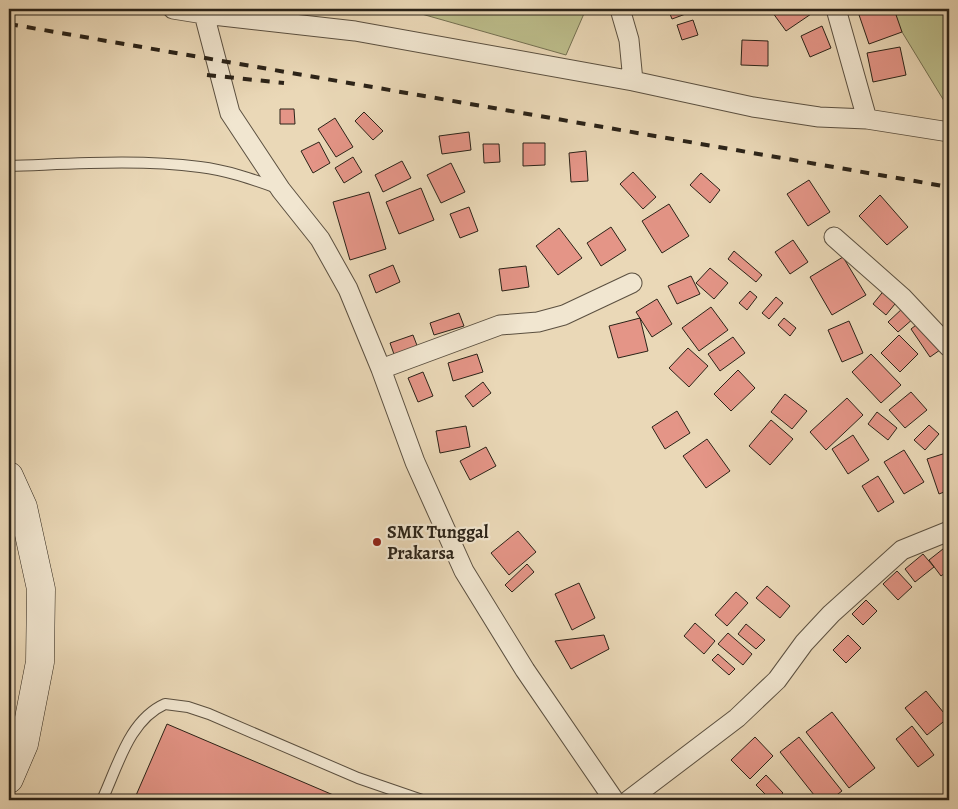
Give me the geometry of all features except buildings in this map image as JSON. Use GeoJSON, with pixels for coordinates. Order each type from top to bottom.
{"type":"FeatureCollection","features":[{"type":"Feature","properties":{"kind":"street"},"geometry":{"type":"LineString","coordinates":[[173,9],[355,31],[633,81],[753,107],[819,116],[867,119],[949,132]]}},
{"type":"Feature","properties":{"kind":"street"},"geometry":{"type":"LineString","coordinates":[[620,9],[629,40],[633,81]]}},
{"type":"Feature","properties":{"kind":"street"},"geometry":{"type":"LineString","coordinates":[[836,9],[867,119]]}},
{"type":"Feature","properties":{"kind":"street"},"geometry":{"type":"LineString","coordinates":[[204,14],[230,113],[281,190],[320,239],[348,289],[381,368],[415,462],[464,571],[530,678],[614,800]]}},
{"type":"Feature","properties":{"kind":"street"},"geometry":{"type":"LineString","coordinates":[[834,237],[902,297],[949,347]]}},
{"type":"Feature","properties":{"kind":"street"},"geometry":{"type":"LineString","coordinates":[[381,368],[500,325],[538,322],[564,315],[632,283]]}},
{"type":"Feature","properties":{"kind":"street"},"geometry":{"type":"LineString","coordinates":[[9,476],[23,507],[41,589],[40,662],[24,744],[9,779]]}},
{"type":"Feature","properties":{"kind":"street"},"geometry":{"type":"LineString","coordinates":[[629,800],[737,718],[777,680],[804,643],[831,614],[902,550],[949,531]]}},
{"type":"Feature","properties":{"kind":"lane"},"geometry":{"type":"LineString","coordinates":[[9,166],[133,162],[201,167],[246,177],[281,190]]}},
{"type":"Feature","properties":{"kind":"lane"},"geometry":{"type":"LineString","coordinates":[[102,800],[133,732],[145,716],[166,704],[188,707],[209,714],[358,778],[414,799],[422,800]]}},
{"type":"Feature","properties":{"kind":"green space"},"geometry":{"type":"Polygon","coordinates":[[[404,9],[586,9],[566,55],[404,9]]]}},
{"type":"Feature","properties":{"kind":"green space"},"geometry":{"type":"Polygon","coordinates":[[[888,9],[949,9],[949,109],[888,9]]]}},
{"type":"Feature","properties":{"kind":"railway"},"geometry":{"type":"LineString","coordinates":[[9,24],[949,187]]}},
{"type":"Feature","properties":{"kind":"railway"},"geometry":{"type":"LineString","coordinates":[[207,75],[284,83]]}},
{"type":"Feature","properties":{"kind":"place","name":"SMK Tunggal Prakarsa"},"geometry":{"type":"Point","coordinates":[377,542]}}]}
